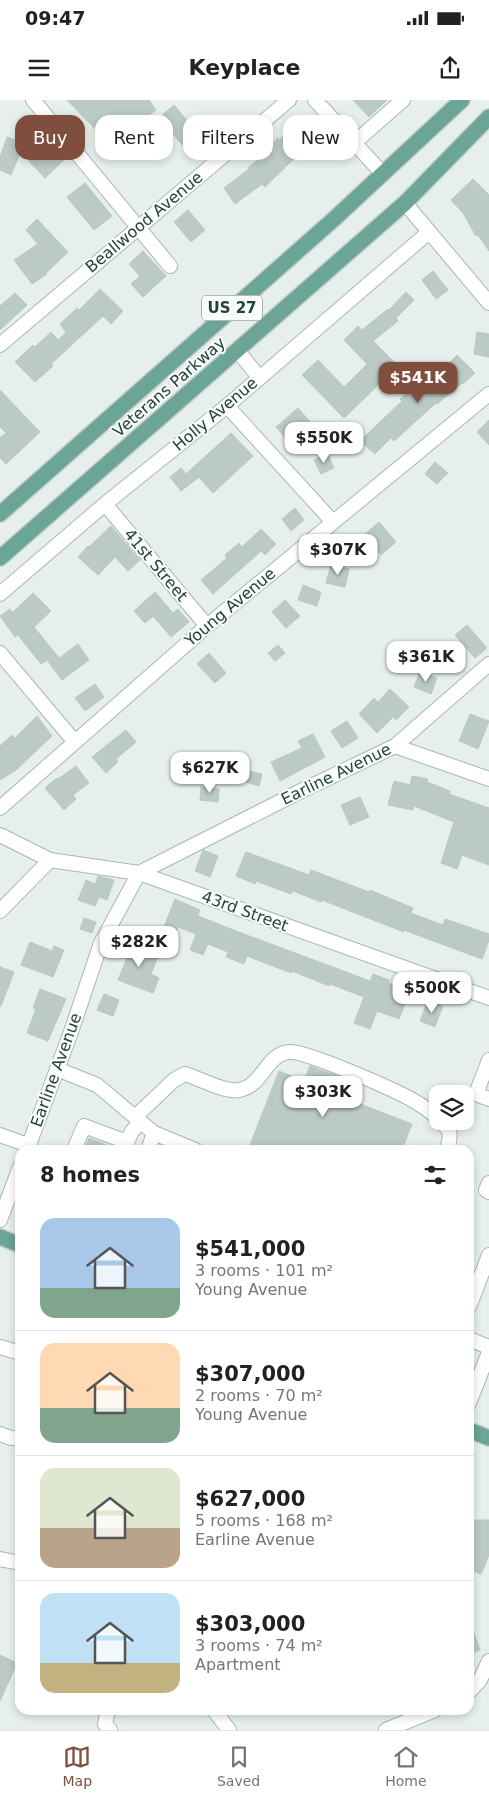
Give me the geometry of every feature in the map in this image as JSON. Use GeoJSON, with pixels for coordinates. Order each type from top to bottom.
{"type":"FeatureCollection","features":[{"type":"Feature","properties":{"kind":"main road","name":"Veterans Parkway"},"geometry":{"type":"LineString","coordinates":[[0,514],[326,225],[454,103]]}},
{"type":"Feature","properties":{"kind":"main road","name":"Veterans Parkway"},"geometry":{"type":"LineString","coordinates":[[0,558],[405,203],[489,117]]}},
{"type":"Feature","properties":{"kind":"main road"},"geometry":{"type":"LineString","coordinates":[[0,1237],[15,1243]]}},
{"type":"Feature","properties":{"kind":"main road"},"geometry":{"type":"LineString","coordinates":[[474,1432],[489,1438]]}},
{"type":"Feature","properties":{"kind":"street"},"geometry":{"type":"LineString","coordinates":[[33,100],[170,266]]}},
{"type":"Feature","properties":{"kind":"street","name":"Beallwood Avenue"},"geometry":{"type":"LineString","coordinates":[[0,345],[289,100]]}},
{"type":"Feature","properties":{"kind":"street"},"geometry":{"type":"LineString","coordinates":[[315,100],[329,115]]}},
{"type":"Feature","properties":{"kind":"street"},"geometry":{"type":"LineString","coordinates":[[358,139],[403,100]]}},
{"type":"Feature","properties":{"kind":"street"},"geometry":{"type":"LineString","coordinates":[[358,146],[382,173]]}},
{"type":"Feature","properties":{"kind":"street"},"geometry":{"type":"LineString","coordinates":[[405,203],[489,302]]}},
{"type":"Feature","properties":{"kind":"street","name":"Holly Avenue"},"geometry":{"type":"LineString","coordinates":[[0,594],[105,504],[227,406],[429,232]]}},
{"type":"Feature","properties":{"kind":"street"},"geometry":{"type":"LineString","coordinates":[[237,350],[259,377]]}},
{"type":"Feature","properties":{"kind":"street","name":"Young Avenue"},"geometry":{"type":"LineString","coordinates":[[0,808],[207,626],[489,394]]}},
{"type":"Feature","properties":{"kind":"street"},"geometry":{"type":"LineString","coordinates":[[227,406],[333,522]]}},
{"type":"Feature","properties":{"kind":"street","name":"41st Street"},"geometry":{"type":"LineString","coordinates":[[105,504],[207,626]]}},
{"type":"Feature","properties":{"kind":"street"},"geometry":{"type":"LineString","coordinates":[[0,653],[74,741]]}},
{"type":"Feature","properties":{"kind":"street","name":"Earline Avenue"},"geometry":{"type":"LineString","coordinates":[[28,1145],[101,943],[139,873],[395,746],[489,664]]}},
{"type":"Feature","properties":{"kind":"street"},"geometry":{"type":"LineString","coordinates":[[395,746],[489,779]]}},
{"type":"Feature","properties":{"kind":"street","name":"43rd Street"},"geometry":{"type":"LineString","coordinates":[[0,835],[50,860],[139,873],[489,998]]}},
{"type":"Feature","properties":{"kind":"street"},"geometry":{"type":"LineString","coordinates":[[0,911],[50,860]]}},
{"type":"Feature","properties":{"kind":"street"},"geometry":{"type":"LineString","coordinates":[[126,1145],[138,1119],[174,1080],[185,1074],[223,1088],[239,1090],[256,1083],[278,1055],[289,1052],[301,1053],[359,1076],[418,1103],[429,1111]]}},
{"type":"Feature","properties":{"kind":"street"},"geometry":{"type":"LineString","coordinates":[[489,1060],[476,1094],[489,1099]]}},
{"type":"Feature","properties":{"kind":"street"},"geometry":{"type":"LineString","coordinates":[[57,1069],[97,1085],[154,1133],[182,1145]]}},
{"type":"Feature","properties":{"kind":"street"},"geometry":{"type":"LineString","coordinates":[[76,1145],[84,1126],[124,1145]]}},
{"type":"Feature","properties":{"kind":"street"},"geometry":{"type":"LineString","coordinates":[[448,1145],[451,1136],[450,1130]]}},
{"type":"Feature","properties":{"kind":"street"},"geometry":{"type":"LineString","coordinates":[[150,1145],[154,1133]]}},
{"type":"Feature","properties":{"kind":"street"},"geometry":{"type":"LineString","coordinates":[[0,1135],[21,1145]]}},
{"type":"Feature","properties":{"kind":"street"},"geometry":{"type":"LineString","coordinates":[[0,1220],[15,1180]]}},
{"type":"Feature","properties":{"kind":"street"},"geometry":{"type":"LineString","coordinates":[[489,1182],[486,1190],[489,1192]]}},
{"type":"Feature","properties":{"kind":"street"},"geometry":{"type":"LineString","coordinates":[[474,1294],[489,1255]]}},
{"type":"Feature","properties":{"kind":"street"},"geometry":{"type":"LineString","coordinates":[[474,1341],[489,1347]]}},
{"type":"Feature","properties":{"kind":"street"},"geometry":{"type":"LineString","coordinates":[[1,1350],[15,1352]]}},
{"type":"Feature","properties":{"kind":"street"},"geometry":{"type":"LineString","coordinates":[[474,1395],[484,1380],[489,1352]]}},
{"type":"Feature","properties":{"kind":"street"},"geometry":{"type":"LineString","coordinates":[[0,1434],[15,1438]]}},
{"type":"Feature","properties":{"kind":"street"},"geometry":{"type":"LineString","coordinates":[[0,1559],[15,1562]]}},
{"type":"Feature","properties":{"kind":"street"},"geometry":{"type":"LineString","coordinates":[[474,1687],[480,1680],[489,1661]]}},
{"type":"Feature","properties":{"kind":"street"},"geometry":{"type":"LineString","coordinates":[[107,1715],[105,1724],[110,1730]]}},
{"type":"Feature","properties":{"kind":"street"},"geometry":{"type":"LineString","coordinates":[[218,1715],[229,1730]]}},
{"type":"Feature","properties":{"kind":"street"},"geometry":{"type":"LineString","coordinates":[[386,1730],[423,1715]]}},
{"type":"Feature","properties":{"kind":"building"},"geometry":{"type":"Polygon","coordinates":[[[67,100],[149,100],[156,110],[149,115],[95,115],[95,129],[85,118],[85,115],[82,115],[67,100]]]}},
{"type":"Feature","properties":{"kind":"building"},"geometry":{"type":"Polygon","coordinates":[[[353,100],[387,100],[369,117],[353,100]]]}},
{"type":"Feature","properties":{"kind":"building"},"geometry":{"type":"Polygon","coordinates":[[[174,105],[183,116],[183,146],[173,134],[173,115],[162,115],[174,105]]]}},
{"type":"Feature","properties":{"kind":"building"},"geometry":{"type":"Polygon","coordinates":[[[283,136],[283,160],[293,160],[265,187],[262,184],[235,204],[224,188],[258,160],[273,160],[273,143],[278,138],[279,140],[283,136]]]}},
{"type":"Feature","properties":{"kind":"building"},"geometry":{"type":"Polygon","coordinates":[[[7,137],[15,140],[15,160],[17,160],[11,175],[0,170],[0,157],[7,137]]]}},
{"type":"Feature","properties":{"kind":"building"},"geometry":{"type":"Polygon","coordinates":[[[28,160],[64,160],[45,178],[28,160]]]}},
{"type":"Feature","properties":{"kind":"building"},"geometry":{"type":"Polygon","coordinates":[[[473,179],[489,195],[489,251],[478,235],[476,236],[463,213],[451,200],[473,179]]]}},
{"type":"Feature","properties":{"kind":"building"},"geometry":{"type":"Polygon","coordinates":[[[85,183],[112,216],[94,230],[67,197],[85,183]]]}},
{"type":"Feature","properties":{"kind":"building"},"geometry":{"type":"Polygon","coordinates":[[[188,210],[205,230],[191,242],[174,222],[188,210]]]}},
{"type":"Feature","properties":{"kind":"building"},"geometry":{"type":"Polygon","coordinates":[[[37,219],[68,252],[47,274],[32,284],[14,260],[38,244],[26,230],[37,219]]]}},
{"type":"Feature","properties":{"kind":"building"},"geometry":{"type":"Polygon","coordinates":[[[143,251],[166,276],[143,297],[131,284],[140,276],[129,264],[143,251]]]}},
{"type":"Feature","properties":{"kind":"building"},"geometry":{"type":"Polygon","coordinates":[[[433,271],[448,290],[436,299],[422,280],[433,271]]]}},
{"type":"Feature","properties":{"kind":"building"},"geometry":{"type":"Polygon","coordinates":[[[100,289],[123,311],[111,324],[103,316],[51,364],[53,366],[35,382],[15,362],[33,345],[35,347],[51,332],[58,340],[66,333],[60,324],[77,308],[79,310],[100,289]]]}},
{"type":"Feature","properties":{"kind":"building"},"geometry":{"type":"Polygon","coordinates":[[[406,292],[414,300],[396,318],[398,321],[373,341],[398,366],[344,418],[302,375],[318,360],[344,387],[367,364],[344,340],[358,326],[362,330],[389,310],[406,292]]]}},
{"type":"Feature","properties":{"kind":"building"},"geometry":{"type":"Polygon","coordinates":[[[15,293],[27,305],[0,330],[0,306],[15,293]]]}},
{"type":"Feature","properties":{"kind":"building"},"geometry":{"type":"Polygon","coordinates":[[[477,332],[489,334],[489,357],[474,354],[477,332]]]}},
{"type":"Feature","properties":{"kind":"building"},"geometry":{"type":"Polygon","coordinates":[[[457,355],[475,373],[463,384],[436,403],[394,441],[391,438],[375,454],[360,441],[402,401],[400,399],[412,389],[415,392],[437,373],[438,375],[457,355]]]}},
{"type":"Feature","properties":{"kind":"building"},"geometry":{"type":"Polygon","coordinates":[[[0,390],[40,432],[6,464],[0,458],[0,438],[6,433],[0,427],[0,390]]]}},
{"type":"Feature","properties":{"kind":"building"},"geometry":{"type":"Polygon","coordinates":[[[298,408],[311,423],[289,442],[276,427],[298,408]]]}},
{"type":"Feature","properties":{"kind":"building"},"geometry":{"type":"Polygon","coordinates":[[[489,420],[489,445],[477,432],[489,420]]]}},
{"type":"Feature","properties":{"kind":"building"},"geometry":{"type":"Polygon","coordinates":[[[231,433],[253,456],[213,493],[199,477],[181,491],[170,477],[181,468],[186,474],[231,433]]]}},
{"type":"Feature","properties":{"kind":"building"},"geometry":{"type":"Polygon","coordinates":[[[328,454],[334,468],[321,474],[314,460],[328,454]]]}},
{"type":"Feature","properties":{"kind":"building"},"geometry":{"type":"Polygon","coordinates":[[[435,462],[448,473],[437,484],[425,474],[435,462]]]}},
{"type":"Feature","properties":{"kind":"building"},"geometry":{"type":"Polygon","coordinates":[[[295,508],[304,520],[291,531],[282,519],[295,508]]]}},
{"type":"Feature","properties":{"kind":"building"},"geometry":{"type":"Polygon","coordinates":[[[379,522],[396,542],[381,555],[364,535],[379,522]]]}},
{"type":"Feature","properties":{"kind":"building"},"geometry":{"type":"Polygon","coordinates":[[[111,526],[140,560],[128,571],[115,557],[98,575],[78,557],[111,526]]]}},
{"type":"Feature","properties":{"kind":"building"},"geometry":{"type":"Polygon","coordinates":[[[261,529],[276,544],[265,555],[261,551],[213,594],[201,580],[227,558],[225,555],[239,543],[242,547],[261,529]]]}},
{"type":"Feature","properties":{"kind":"building"},"geometry":{"type":"Polygon","coordinates":[[[331,564],[349,569],[345,587],[326,583],[331,564]]]}},
{"type":"Feature","properties":{"kind":"building"},"geometry":{"type":"Polygon","coordinates":[[[303,585],[321,592],[317,606],[298,600],[303,585]]]}},
{"type":"Feature","properties":{"kind":"building"},"geometry":{"type":"Polygon","coordinates":[[[155,592],[173,613],[178,609],[189,622],[171,637],[153,616],[145,623],[134,611],[155,592]]]}},
{"type":"Feature","properties":{"kind":"building"},"geometry":{"type":"Polygon","coordinates":[[[33,593],[51,611],[34,627],[59,658],[78,644],[89,660],[62,680],[47,660],[41,664],[18,635],[15,637],[0,616],[10,609],[12,613],[33,593]]]}},
{"type":"Feature","properties":{"kind":"building"},"geometry":{"type":"Polygon","coordinates":[[[285,600],[300,616],[286,628],[272,612],[285,600]]]}},
{"type":"Feature","properties":{"kind":"building"},"geometry":{"type":"Polygon","coordinates":[[[467,625],[487,648],[475,658],[455,635],[467,625]]]}},
{"type":"Feature","properties":{"kind":"building"},"geometry":{"type":"Polygon","coordinates":[[[278,645],[285,653],[275,661],[268,653],[278,645]]]}},
{"type":"Feature","properties":{"kind":"building"},"geometry":{"type":"Polygon","coordinates":[[[209,653],[226,673],[215,683],[197,664],[209,653]]]}},
{"type":"Feature","properties":{"kind":"building"},"geometry":{"type":"Polygon","coordinates":[[[420,672],[437,678],[431,694],[414,687],[420,672]]]}},
{"type":"Feature","properties":{"kind":"building"},"geometry":{"type":"Polygon","coordinates":[[[95,684],[104,697],[85,711],[75,698],[95,684]]]}},
{"type":"Feature","properties":{"kind":"building"},"geometry":{"type":"Polygon","coordinates":[[[390,689],[409,707],[396,720],[393,717],[377,733],[359,714],[374,698],[378,702],[390,689]]]}},
{"type":"Feature","properties":{"kind":"building"},"geometry":{"type":"Polygon","coordinates":[[[470,714],[489,721],[478,749],[459,741],[470,714]]]}},
{"type":"Feature","properties":{"kind":"building"},"geometry":{"type":"Polygon","coordinates":[[[37,716],[52,736],[16,770],[0,780],[0,746],[12,735],[15,738],[37,716]]]}},
{"type":"Feature","properties":{"kind":"building"},"geometry":{"type":"Polygon","coordinates":[[[347,721],[358,738],[342,748],[331,731],[347,721]]]}},
{"type":"Feature","properties":{"kind":"building"},"geometry":{"type":"Polygon","coordinates":[[[126,730],[136,742],[116,759],[118,762],[106,773],[92,757],[126,730]]]}},
{"type":"Feature","properties":{"kind":"building"},"geometry":{"type":"Polygon","coordinates":[[[313,734],[325,757],[280,781],[271,762],[302,748],[298,741],[313,734]]]}},
{"type":"Feature","properties":{"kind":"building"},"geometry":{"type":"Polygon","coordinates":[[[76,766],[89,783],[73,795],[76,799],[64,810],[45,788],[76,766]]]}},
{"type":"Feature","properties":{"kind":"building"},"geometry":{"type":"Polygon","coordinates":[[[250,771],[262,774],[259,786],[246,782],[250,771]]]}},
{"type":"Feature","properties":{"kind":"building"},"geometry":{"type":"Polygon","coordinates":[[[412,776],[428,779],[427,782],[450,791],[449,794],[489,808],[489,865],[462,855],[457,869],[441,863],[454,822],[414,806],[413,810],[388,805],[394,781],[410,785],[412,776]]]}},
{"type":"Feature","properties":{"kind":"building"},"geometry":{"type":"Polygon","coordinates":[[[201,787],[219,789],[218,802],[200,800],[201,787]]]}},
{"type":"Feature","properties":{"kind":"building"},"geometry":{"type":"Polygon","coordinates":[[[360,797],[369,817],[350,825],[341,805],[360,797]]]}},
{"type":"Feature","properties":{"kind":"building"},"geometry":{"type":"Polygon","coordinates":[[[203,850],[218,856],[210,877],[195,871],[203,850]]]}},
{"type":"Feature","properties":{"kind":"building"},"geometry":{"type":"Polygon","coordinates":[[[246,852],[309,875],[311,870],[369,892],[370,890],[413,908],[411,913],[443,925],[445,919],[489,934],[489,940],[482,959],[404,930],[404,932],[322,900],[321,902],[293,891],[291,894],[256,881],[255,884],[236,876],[246,852]]]}},
{"type":"Feature","properties":{"kind":"building"},"geometry":{"type":"Polygon","coordinates":[[[98,876],[114,880],[107,900],[99,897],[95,906],[78,900],[86,880],[95,884],[98,876]]]}},
{"type":"Feature","properties":{"kind":"building"},"geometry":{"type":"Polygon","coordinates":[[[175,899],[200,910],[198,916],[236,931],[370,981],[373,974],[389,980],[388,983],[410,991],[399,1019],[377,1011],[370,1029],[354,1023],[364,997],[247,956],[244,964],[226,957],[228,952],[208,944],[203,955],[190,950],[196,934],[178,927],[176,932],[164,927],[175,899]]]}},
{"type":"Feature","properties":{"kind":"building"},"geometry":{"type":"Polygon","coordinates":[[[84,918],[96,922],[92,933],[80,929],[84,918]]]}},
{"type":"Feature","properties":{"kind":"building"},"geometry":{"type":"Polygon","coordinates":[[[30,942],[52,951],[54,946],[64,950],[53,977],[21,965],[30,942]]]}},
{"type":"Feature","properties":{"kind":"building"},"geometry":{"type":"Polygon","coordinates":[[[126,942],[159,954],[151,974],[159,978],[153,993],[118,980],[127,958],[121,956],[126,942]]]}},
{"type":"Feature","properties":{"kind":"building"},"geometry":{"type":"Polygon","coordinates":[[[0,967],[14,972],[1,1006],[0,1006],[0,967]]]}},
{"type":"Feature","properties":{"kind":"building"},"geometry":{"type":"Polygon","coordinates":[[[40,989],[66,999],[48,1041],[27,1033],[36,1009],[33,1008],[40,989]]]}},
{"type":"Feature","properties":{"kind":"building"},"geometry":{"type":"Polygon","coordinates":[[[104,994],[119,1000],[113,1016],[97,1010],[104,994]]]}},
{"type":"Feature","properties":{"kind":"building"},"geometry":{"type":"Polygon","coordinates":[[[428,1000],[443,1006],[435,1027],[420,1021],[428,1000]]]}},
{"type":"Feature","properties":{"kind":"building"},"geometry":{"type":"Polygon","coordinates":[[[310,1066],[349,1080],[342,1097],[412,1124],[404,1145],[250,1145],[279,1071],[304,1081],[310,1066]]]}},
{"type":"Feature","properties":{"kind":"building"},"geometry":{"type":"Polygon","coordinates":[[[89,1138],[107,1145],[87,1145],[89,1138]]]}},
{"type":"Feature","properties":{"kind":"building"},"geometry":{"type":"Polygon","coordinates":[[[474,1520],[489,1520],[489,1555],[481,1574],[474,1571],[474,1520]]]}},
{"type":"Feature","properties":{"kind":"building"},"geometry":{"type":"Polygon","coordinates":[[[474,1633],[480,1650],[474,1652],[474,1633]]]}},
{"type":"Feature","properties":{"kind":"building"},"geometry":{"type":"Polygon","coordinates":[[[0,1655],[15,1662],[15,1667],[0,1701],[0,1655]]]}}]}
